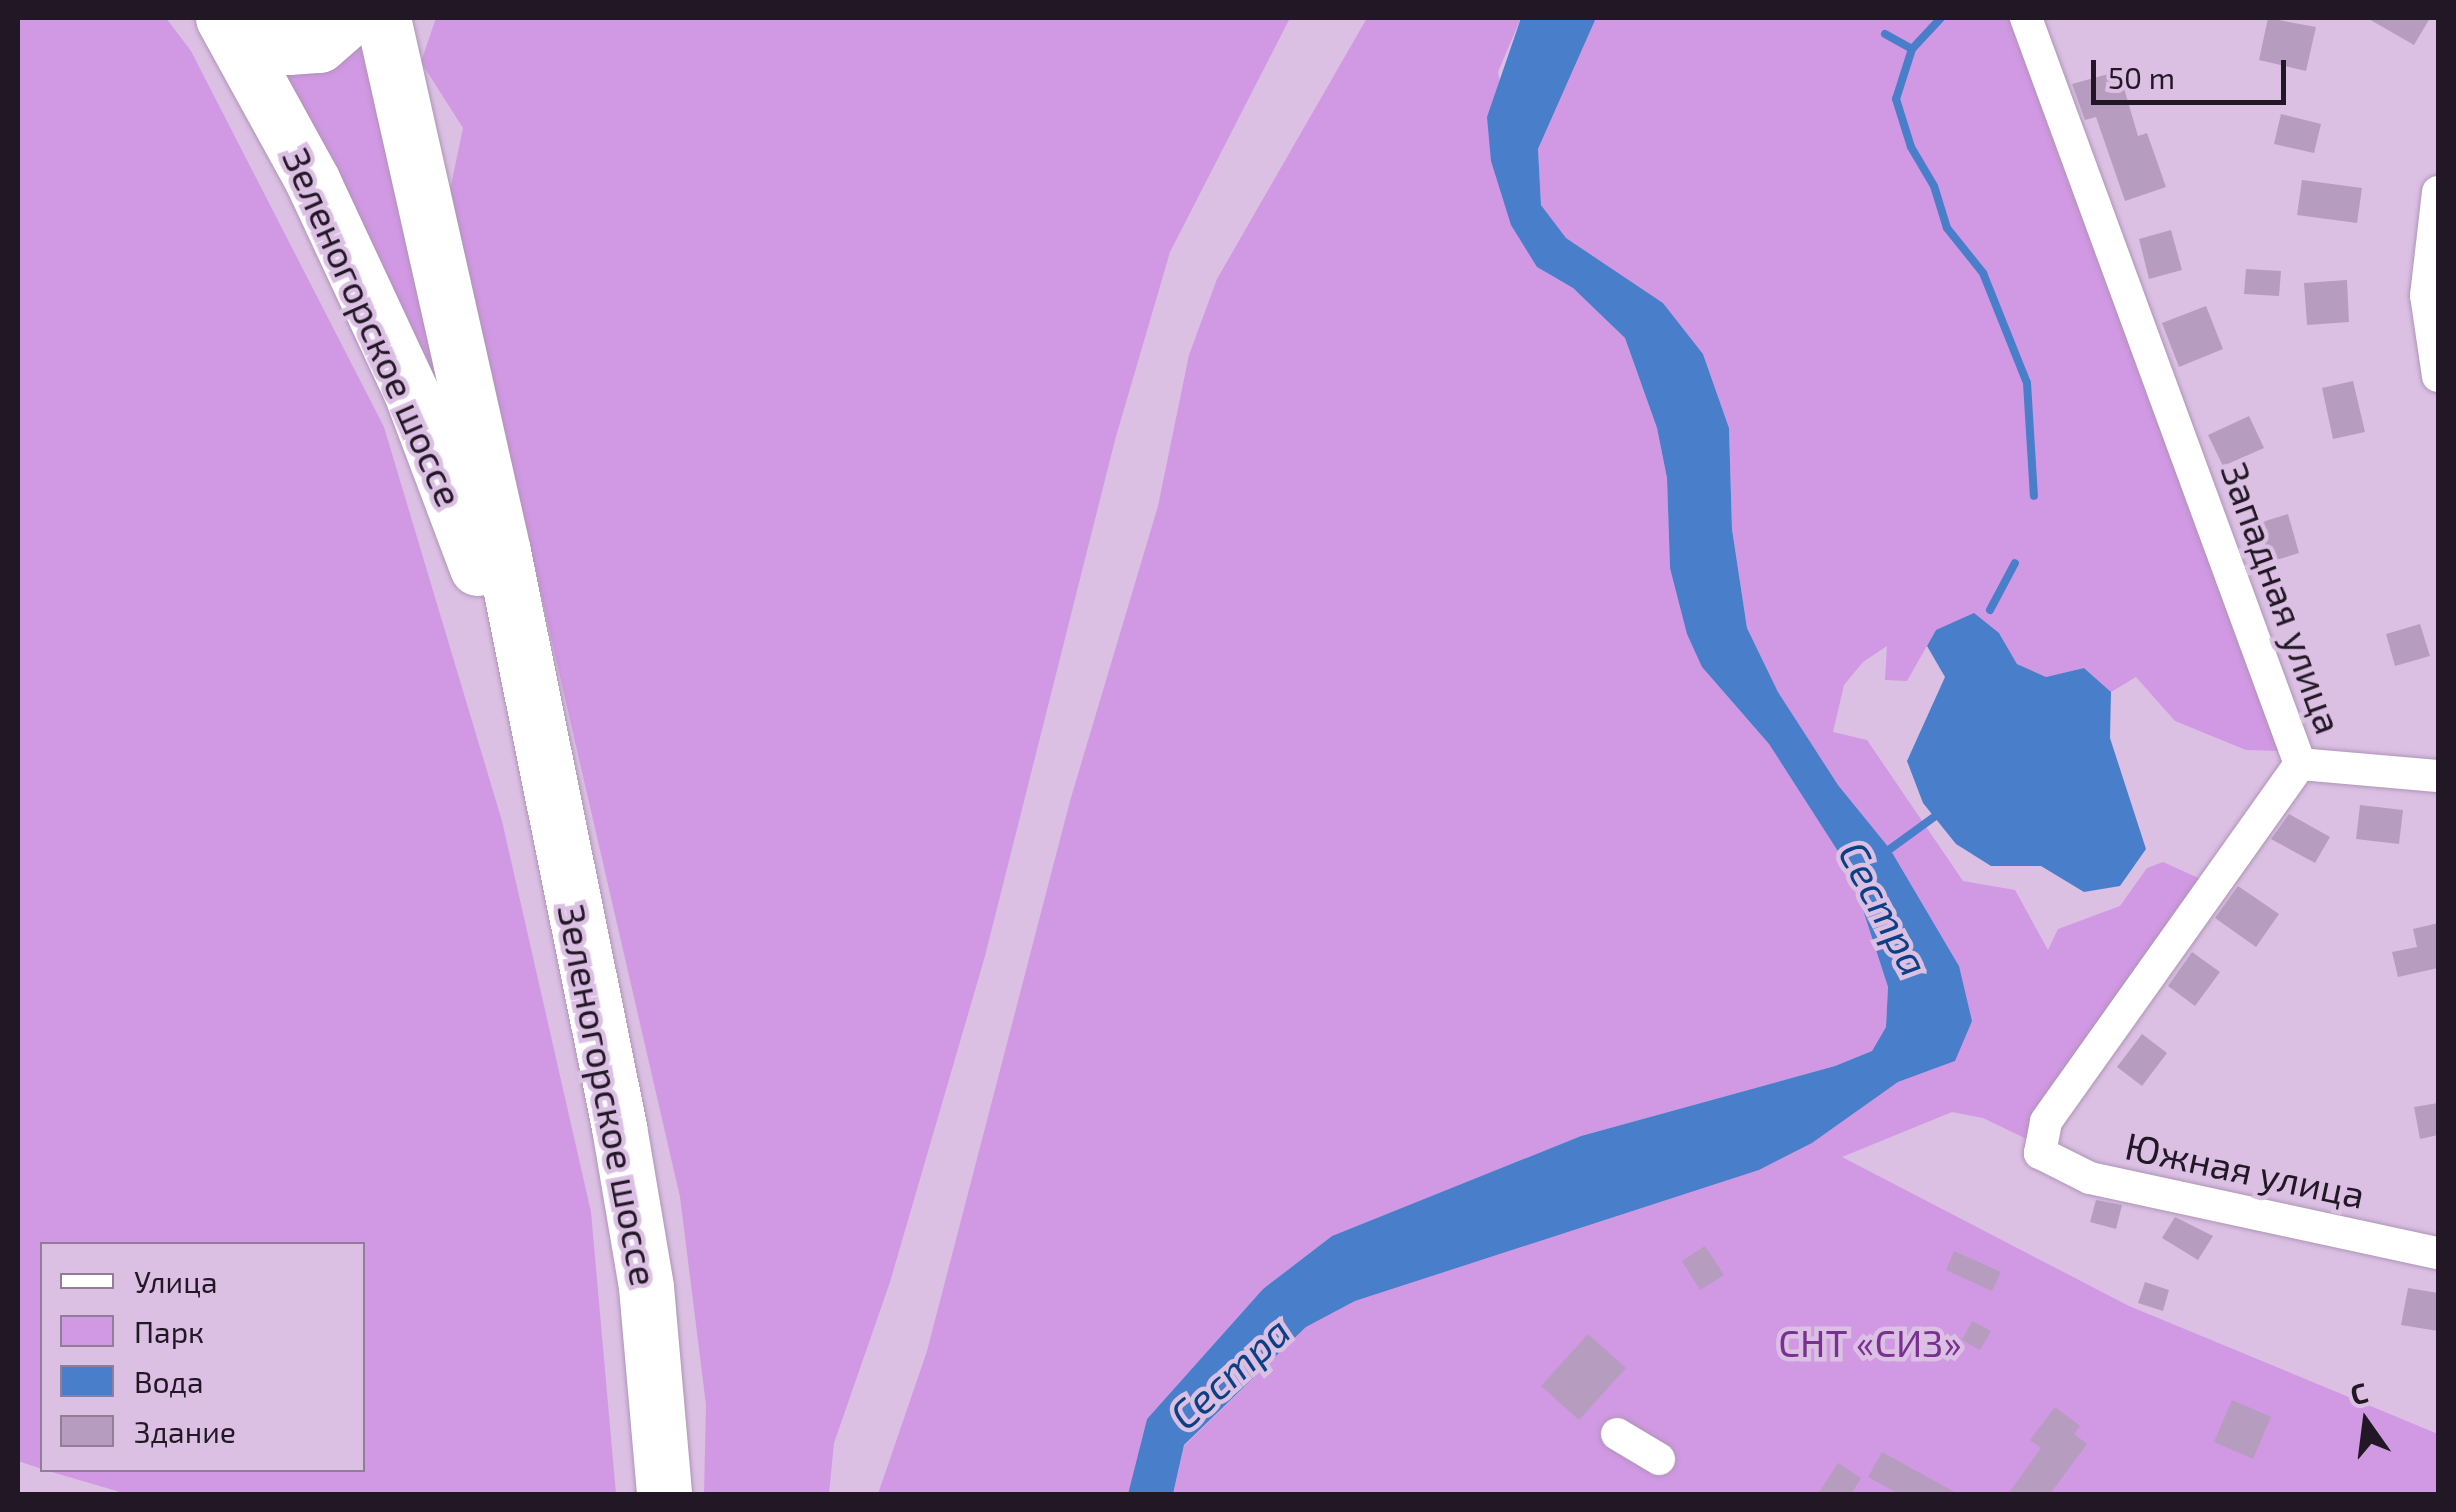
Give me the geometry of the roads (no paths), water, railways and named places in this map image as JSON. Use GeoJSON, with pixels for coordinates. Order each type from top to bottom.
{"type":"FeatureCollection","features":[{"type":"Feature","properties":{"kind":"highway","name":"Зеленогорское шоссе"},"geometry":{"type":"LineString","coordinates":[[223,18],[313,182],[410,392],[528,700]]}},
{"type":"Feature","properties":{"kind":"highway"},"geometry":{"type":"LineString","coordinates":[[246,18],[288,47],[319,45],[350,18]]}},
{"type":"Feature","properties":{"kind":"highway","name":"Зеленогорское шоссе"},"geometry":{"type":"LineString","coordinates":[[383,18],[502,552],[528,700],[620,1127],[646,1287],[664,1494]]}},
{"type":"Feature","properties":{"kind":"street","name":"Западная улица"},"geometry":{"type":"LineString","coordinates":[[2026,18],[2300,764],[2046,1122],[2040,1152]]}},
{"type":"Feature","properties":{"kind":"street"},"geometry":{"type":"LineString","coordinates":[[2438,192],[2426,295],[2438,376]]}},
{"type":"Feature","properties":{"kind":"street"},"geometry":{"type":"LineString","coordinates":[[2300,764],[2438,776]]}},
{"type":"Feature","properties":{"kind":"street","name":"Южная улица"},"geometry":{"type":"LineString","coordinates":[[2040,1152],[2090,1178],[2438,1252]]}},
{"type":"Feature","properties":{"kind":"street"},"geometry":{"type":"LineString","coordinates":[[1617,1434],[1659,1459]]}},
{"type":"Feature","properties":{"kind":"water","name":"Сестра"},"geometry":{"type":"Polygon","coordinates":[[[1521,18],[1596,18],[1538,149],[1541,205],[1566,238],[1663,303],[1703,354],[1729,428],[1732,529],[1747,628],[1778,692],[1838,785],[1890,849],[1959,966],[1972,1021],[1955,1061],[1898,1082],[1812,1143],[1759,1170],[1355,1301],[1306,1327],[1184,1445],[1173,1494],[1128,1494],[1147,1419],[1263,1289],[1332,1236],[1581,1136],[1835,1066],[1872,1051],[1886,1027],[1888,987],[1850,870],[1769,744],[1702,667],[1687,634],[1670,568],[1667,478],[1657,428],[1625,338],[1573,288],[1537,267],[1511,225],[1491,161],[1487,117],[1521,18]]]}},
{"type":"Feature","properties":{"kind":"water"},"geometry":{"type":"Polygon","coordinates":[[[1974,613],[1999,633],[2017,664],[2046,677],[2084,668],[2111,692],[2110,738],[2146,849],[2120,886],[2084,892],[2041,866],[1991,866],[1956,844],[1923,803],[1907,761],[1945,677],[1927,646],[1936,630],[1974,613]]]}},
{"type":"Feature","properties":{"kind":"waterway"},"geometry":{"type":"LineString","coordinates":[[1912,49],[1941,18]]}},
{"type":"Feature","properties":{"kind":"waterway"},"geometry":{"type":"LineString","coordinates":[[1885,34],[1912,49],[1896,99],[1911,147],[1934,186],[1947,228],[1983,273],[2027,383],[2034,496]]}},
{"type":"Feature","properties":{"kind":"waterway"},"geometry":{"type":"LineString","coordinates":[[1990,610],[2015,563]]}},
{"type":"Feature","properties":{"kind":"waterway","name":"Сестра"},"geometry":{"type":"LineString","coordinates":[[1890,849],[1934,817]]}},
{"type":"Feature","properties":{"kind":"park label","name":"СНТ «СИЗ»"},"geometry":{"type":"Point","coordinates":[1870,1343]}}]}
